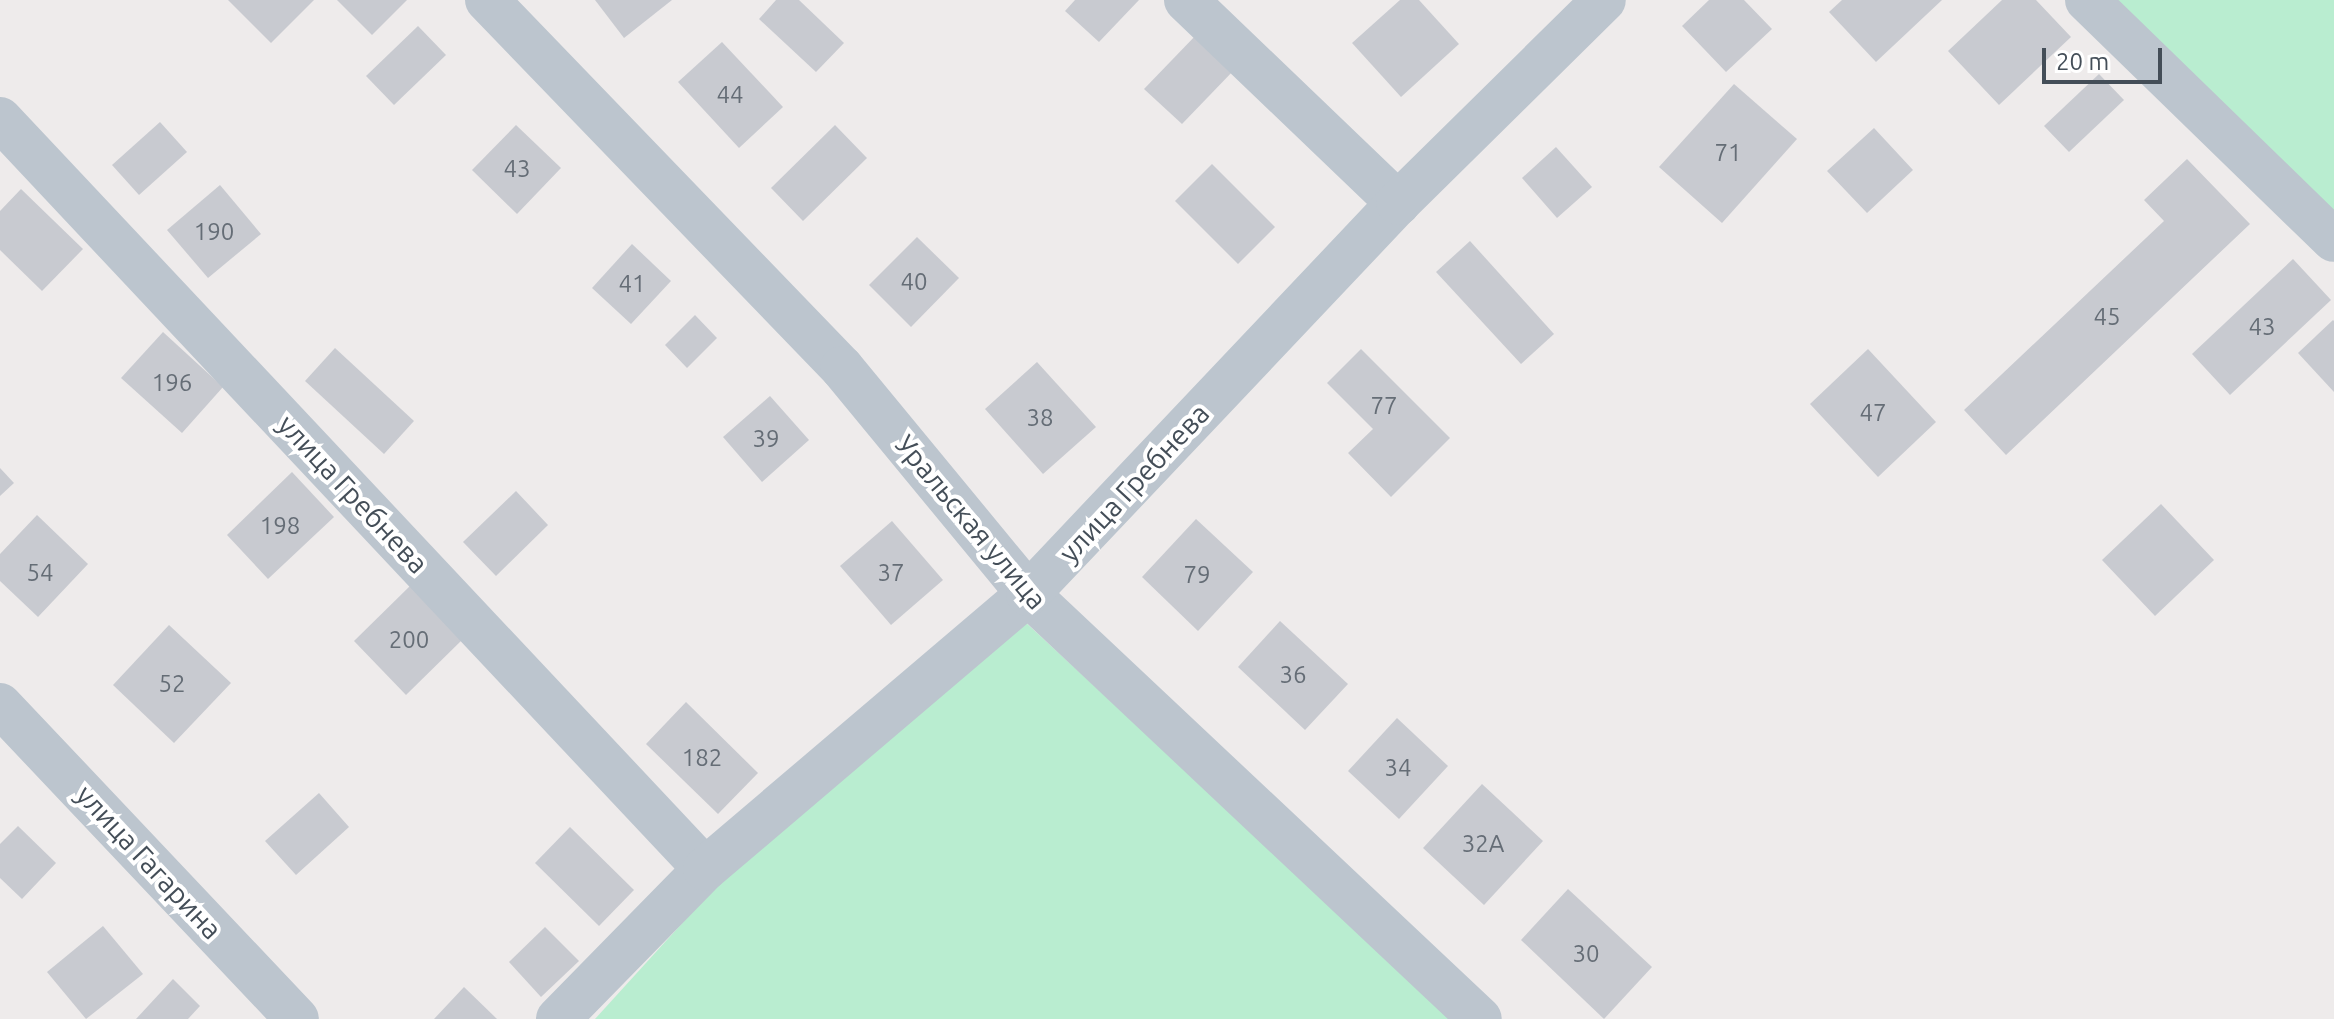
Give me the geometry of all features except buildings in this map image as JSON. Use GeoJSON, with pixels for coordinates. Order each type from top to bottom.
{"type":"FeatureCollection","features":[{"type":"Feature","properties":{"kind":"street","name":"Уральская улица"},"geometry":{"type":"LineString","coordinates":[[487,0],[842,368],[1028,594],[1480,1019]]}},
{"type":"Feature","properties":{"kind":"street"},"geometry":{"type":"LineString","coordinates":[[1186,0],[1398,203]]}},
{"type":"Feature","properties":{"kind":"street","name":"улица Гребнева"},"geometry":{"type":"LineString","coordinates":[[558,1019],[705,869],[1028,594],[1398,203],[1604,0]]}},
{"type":"Feature","properties":{"kind":"street"},"geometry":{"type":"LineString","coordinates":[[2087,0],[2334,240]]}},
{"type":"Feature","properties":{"kind":"street","name":"улица Гребнева"},"geometry":{"type":"LineString","coordinates":[[0,119],[705,869]]}},
{"type":"Feature","properties":{"kind":"street","name":"улица Гагарина"},"geometry":{"type":"LineString","coordinates":[[0,705],[297,1019]]}},
{"type":"Feature","properties":{"kind":"green space"},"geometry":{"type":"Polygon","coordinates":[[[2092,0],[2334,0],[2334,234],[2092,0]]]}},
{"type":"Feature","properties":{"kind":"green space"},"geometry":{"type":"Polygon","coordinates":[[[1023,620],[1454,1019],[595,1019],[736,864],[1023,620]]]}}]}
